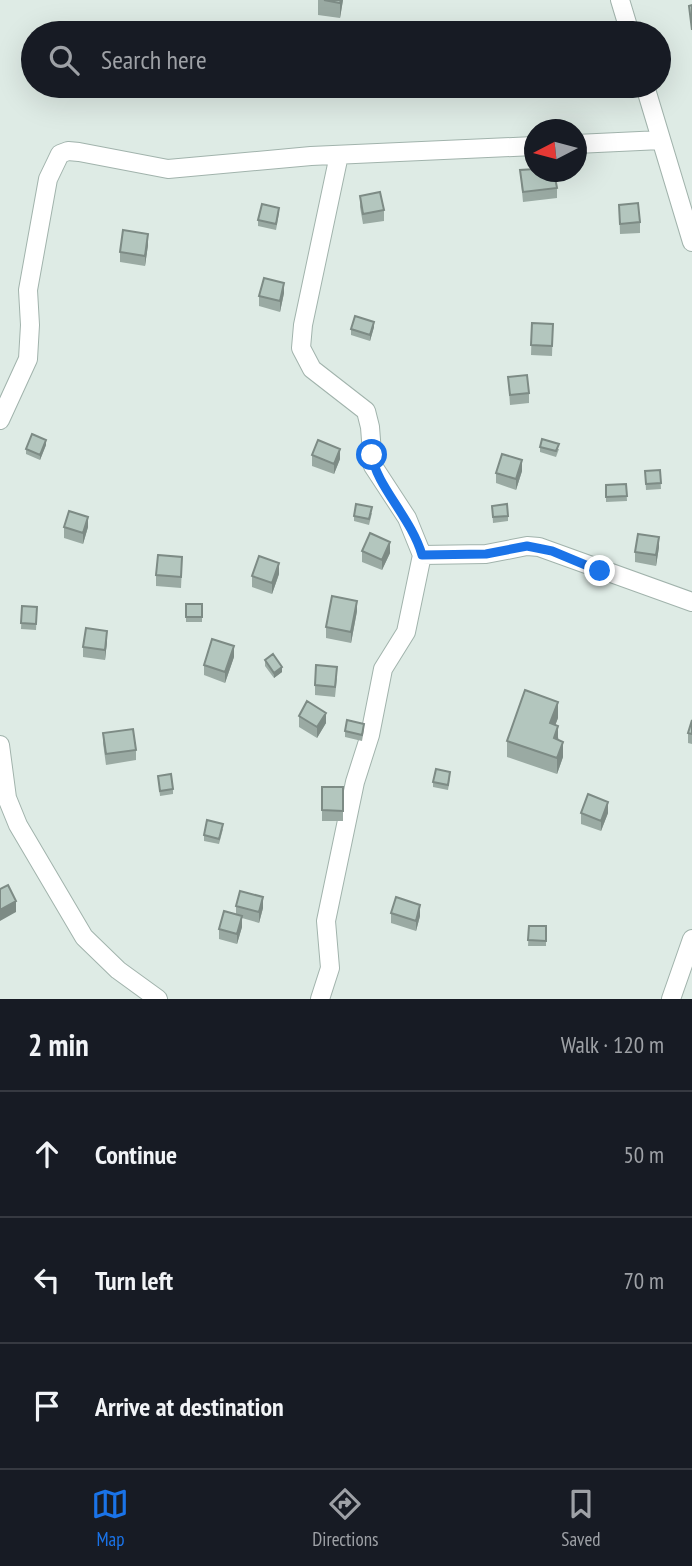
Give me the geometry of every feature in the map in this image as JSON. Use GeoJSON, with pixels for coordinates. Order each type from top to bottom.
{"type":"FeatureCollection","features":[{"type":"Feature","properties":{"kind":"street"},"geometry":{"type":"LineString","coordinates":[[620,0],[626,21]]}},
{"type":"Feature","properties":{"kind":"street"},"geometry":{"type":"LineString","coordinates":[[649,98],[692,242]]}},
{"type":"Feature","properties":{"kind":"street"},"geometry":{"type":"LineString","coordinates":[[587,143],[661,139]]}},
{"type":"Feature","properties":{"kind":"street"},"geometry":{"type":"LineString","coordinates":[[0,420],[28,359],[30,325],[27,290],[48,179],[60,154],[79,152],[168,169],[339,155],[524,146]]}},
{"type":"Feature","properties":{"kind":"street"},"geometry":{"type":"LineString","coordinates":[[320,999],[330,968],[326,921],[355,782],[370,735],[383,669],[406,632],[422,555],[407,518],[373,466],[366,411],[312,369],[301,348],[303,325],[339,155]]}},
{"type":"Feature","properties":{"kind":"street"},"geometry":{"type":"LineString","coordinates":[[422,555],[486,554],[527,546],[539,547],[692,602]]}},
{"type":"Feature","properties":{"kind":"street"},"geometry":{"type":"LineString","coordinates":[[0,745],[7,798],[18,825],[84,937],[118,970],[158,999]]}},
{"type":"Feature","properties":{"kind":"street"},"geometry":{"type":"LineString","coordinates":[[671,999],[692,939]]}},
{"type":"Feature","properties":{"kind":"building"},"geometry":{"type":"Polygon","coordinates":[[[692,5],[692,30],[689,6],[692,5]]]}},
{"type":"Feature","properties":{"kind":"building"},"geometry":{"type":"Polygon","coordinates":[[[520,170],[524,170],[524,182],[556,182],[557,188],[523,192],[520,170]]]}},
{"type":"Feature","properties":{"kind":"building"},"geometry":{"type":"Polygon","coordinates":[[[380,192],[384,210],[363,214],[360,196],[380,192]]]}},
{"type":"Feature","properties":{"kind":"building"},"geometry":{"type":"Polygon","coordinates":[[[638,203],[640,222],[620,224],[619,205],[638,203]]]}},
{"type":"Feature","properties":{"kind":"building"},"geometry":{"type":"Polygon","coordinates":[[[262,204],[279,208],[276,224],[258,220],[262,204]]]}},
{"type":"Feature","properties":{"kind":"building"},"geometry":{"type":"Polygon","coordinates":[[[123,230],[148,234],[145,256],[120,252],[123,230]]]}},
{"type":"Feature","properties":{"kind":"building"},"geometry":{"type":"Polygon","coordinates":[[[264,278],[284,283],[280,301],[259,296],[264,278]]]}},
{"type":"Feature","properties":{"kind":"building"},"geometry":{"type":"Polygon","coordinates":[[[355,316],[374,322],[370,335],[351,329],[355,316]]]}},
{"type":"Feature","properties":{"kind":"building"},"geometry":{"type":"Polygon","coordinates":[[[532,323],[553,324],[552,346],[531,345],[532,323]]]}},
{"type":"Feature","properties":{"kind":"building"},"geometry":{"type":"Polygon","coordinates":[[[527,375],[529,393],[510,395],[508,377],[527,375]]]}},
{"type":"Feature","properties":{"kind":"building"},"geometry":{"type":"Polygon","coordinates":[[[32,434],[46,440],[40,455],[26,449],[32,434]]]}},
{"type":"Feature","properties":{"kind":"building"},"geometry":{"type":"Polygon","coordinates":[[[542,439],[559,444],[556,451],[540,447],[542,439]]]}},
{"type":"Feature","properties":{"kind":"building"},"geometry":{"type":"Polygon","coordinates":[[[318,440],[340,449],[334,464],[312,455],[318,440]]]}},
{"type":"Feature","properties":{"kind":"building"},"geometry":{"type":"Polygon","coordinates":[[[502,454],[522,460],[516,479],[496,473],[502,454]]]}},
{"type":"Feature","properties":{"kind":"building"},"geometry":{"type":"Polygon","coordinates":[[[660,470],[661,483],[646,484],[645,471],[660,470]]]}},
{"type":"Feature","properties":{"kind":"building"},"geometry":{"type":"Polygon","coordinates":[[[626,484],[627,496],[606,497],[606,485],[626,484]]]}},
{"type":"Feature","properties":{"kind":"building"},"geometry":{"type":"Polygon","coordinates":[[[356,504],[372,507],[369,519],[354,516],[356,504]]]}},
{"type":"Feature","properties":{"kind":"building"},"geometry":{"type":"Polygon","coordinates":[[[507,504],[508,516],[493,517],[492,506],[507,504]]]}},
{"type":"Feature","properties":{"kind":"building"},"geometry":{"type":"Polygon","coordinates":[[[69,511],[88,517],[83,533],[64,527],[69,511]]]}},
{"type":"Feature","properties":{"kind":"building"},"geometry":{"type":"Polygon","coordinates":[[[370,533],[390,542],[382,560],[362,551],[370,533]]]}},
{"type":"Feature","properties":{"kind":"building"},"geometry":{"type":"Polygon","coordinates":[[[638,534],[659,537],[656,555],[635,552],[638,534]]]}},
{"type":"Feature","properties":{"kind":"building"},"geometry":{"type":"Polygon","coordinates":[[[158,555],[182,557],[181,577],[156,575],[158,555]]]}},
{"type":"Feature","properties":{"kind":"building"},"geometry":{"type":"Polygon","coordinates":[[[259,556],[279,563],[272,583],[252,576],[259,556]]]}},
{"type":"Feature","properties":{"kind":"building"},"geometry":{"type":"Polygon","coordinates":[[[332,596],[357,601],[351,632],[326,627],[332,596]]]}},
{"type":"Feature","properties":{"kind":"building"},"geometry":{"type":"Polygon","coordinates":[[[186,604],[202,604],[202,617],[186,617],[186,604]]]}},
{"type":"Feature","properties":{"kind":"building"},"geometry":{"type":"Polygon","coordinates":[[[22,606],[37,607],[36,624],[21,623],[22,606]]]}},
{"type":"Feature","properties":{"kind":"building"},"geometry":{"type":"Polygon","coordinates":[[[86,628],[107,631],[105,650],[83,647],[86,628]]]}},
{"type":"Feature","properties":{"kind":"building"},"geometry":{"type":"Polygon","coordinates":[[[212,639],[234,646],[225,672],[204,665],[212,639]]]}},
{"type":"Feature","properties":{"kind":"building"},"geometry":{"type":"Polygon","coordinates":[[[273,654],[282,667],[274,673],[265,660],[273,654]]]}},
{"type":"Feature","properties":{"kind":"building"},"geometry":{"type":"Polygon","coordinates":[[[316,665],[337,667],[335,687],[315,685],[316,665]]]}},
{"type":"Feature","properties":{"kind":"building"},"geometry":{"type":"Polygon","coordinates":[[[525,690],[558,702],[550,723],[558,726],[554,738],[563,742],[557,758],[507,741],[525,690]]]}},
{"type":"Feature","properties":{"kind":"building"},"geometry":{"type":"Polygon","coordinates":[[[307,701],[326,713],[317,727],[299,716],[307,701]]]}},
{"type":"Feature","properties":{"kind":"building"},"geometry":{"type":"Polygon","coordinates":[[[347,720],[364,724],[362,735],[345,731],[347,720]]]}},
{"type":"Feature","properties":{"kind":"building"},"geometry":{"type":"Polygon","coordinates":[[[133,729],[136,750],[106,754],[103,733],[133,729]]]}},
{"type":"Feature","properties":{"kind":"building"},"geometry":{"type":"Polygon","coordinates":[[[436,769],[450,772],[448,785],[433,782],[436,769]]]}},
{"type":"Feature","properties":{"kind":"building"},"geometry":{"type":"Polygon","coordinates":[[[171,774],[173,789],[160,791],[158,776],[171,774]]]}},
{"type":"Feature","properties":{"kind":"building"},"geometry":{"type":"Polygon","coordinates":[[[322,787],[343,787],[343,811],[322,810],[322,787]]]}},
{"type":"Feature","properties":{"kind":"building"},"geometry":{"type":"Polygon","coordinates":[[[588,794],[608,802],[601,821],[581,813],[588,794]]]}},
{"type":"Feature","properties":{"kind":"building"},"geometry":{"type":"Polygon","coordinates":[[[207,820],[223,824],[219,839],[204,835],[207,820]]]}},
{"type":"Feature","properties":{"kind":"building"},"geometry":{"type":"Polygon","coordinates":[[[8,885],[16,901],[0,910],[0,889],[8,885]]]}},
{"type":"Feature","properties":{"kind":"building"},"geometry":{"type":"Polygon","coordinates":[[[240,891],[263,897],[259,912],[236,906],[240,891]]]}},
{"type":"Feature","properties":{"kind":"building"},"geometry":{"type":"Polygon","coordinates":[[[396,897],[420,905],[416,921],[391,913],[396,897]]]}},
{"type":"Feature","properties":{"kind":"building"},"geometry":{"type":"Polygon","coordinates":[[[224,911],[242,916],[237,934],[219,929],[224,911]]]}},
{"type":"Feature","properties":{"kind":"building"},"geometry":{"type":"Polygon","coordinates":[[[529,926],[546,926],[546,941],[528,940],[529,926]]]}},
{"type":"Feature","properties":{"kind":"route"},"geometry":{"type":"LineString","coordinates":[[372,455],[373,466],[407,518],[422,555],[486,554],[527,546],[539,547],[600,571]]}}]}
